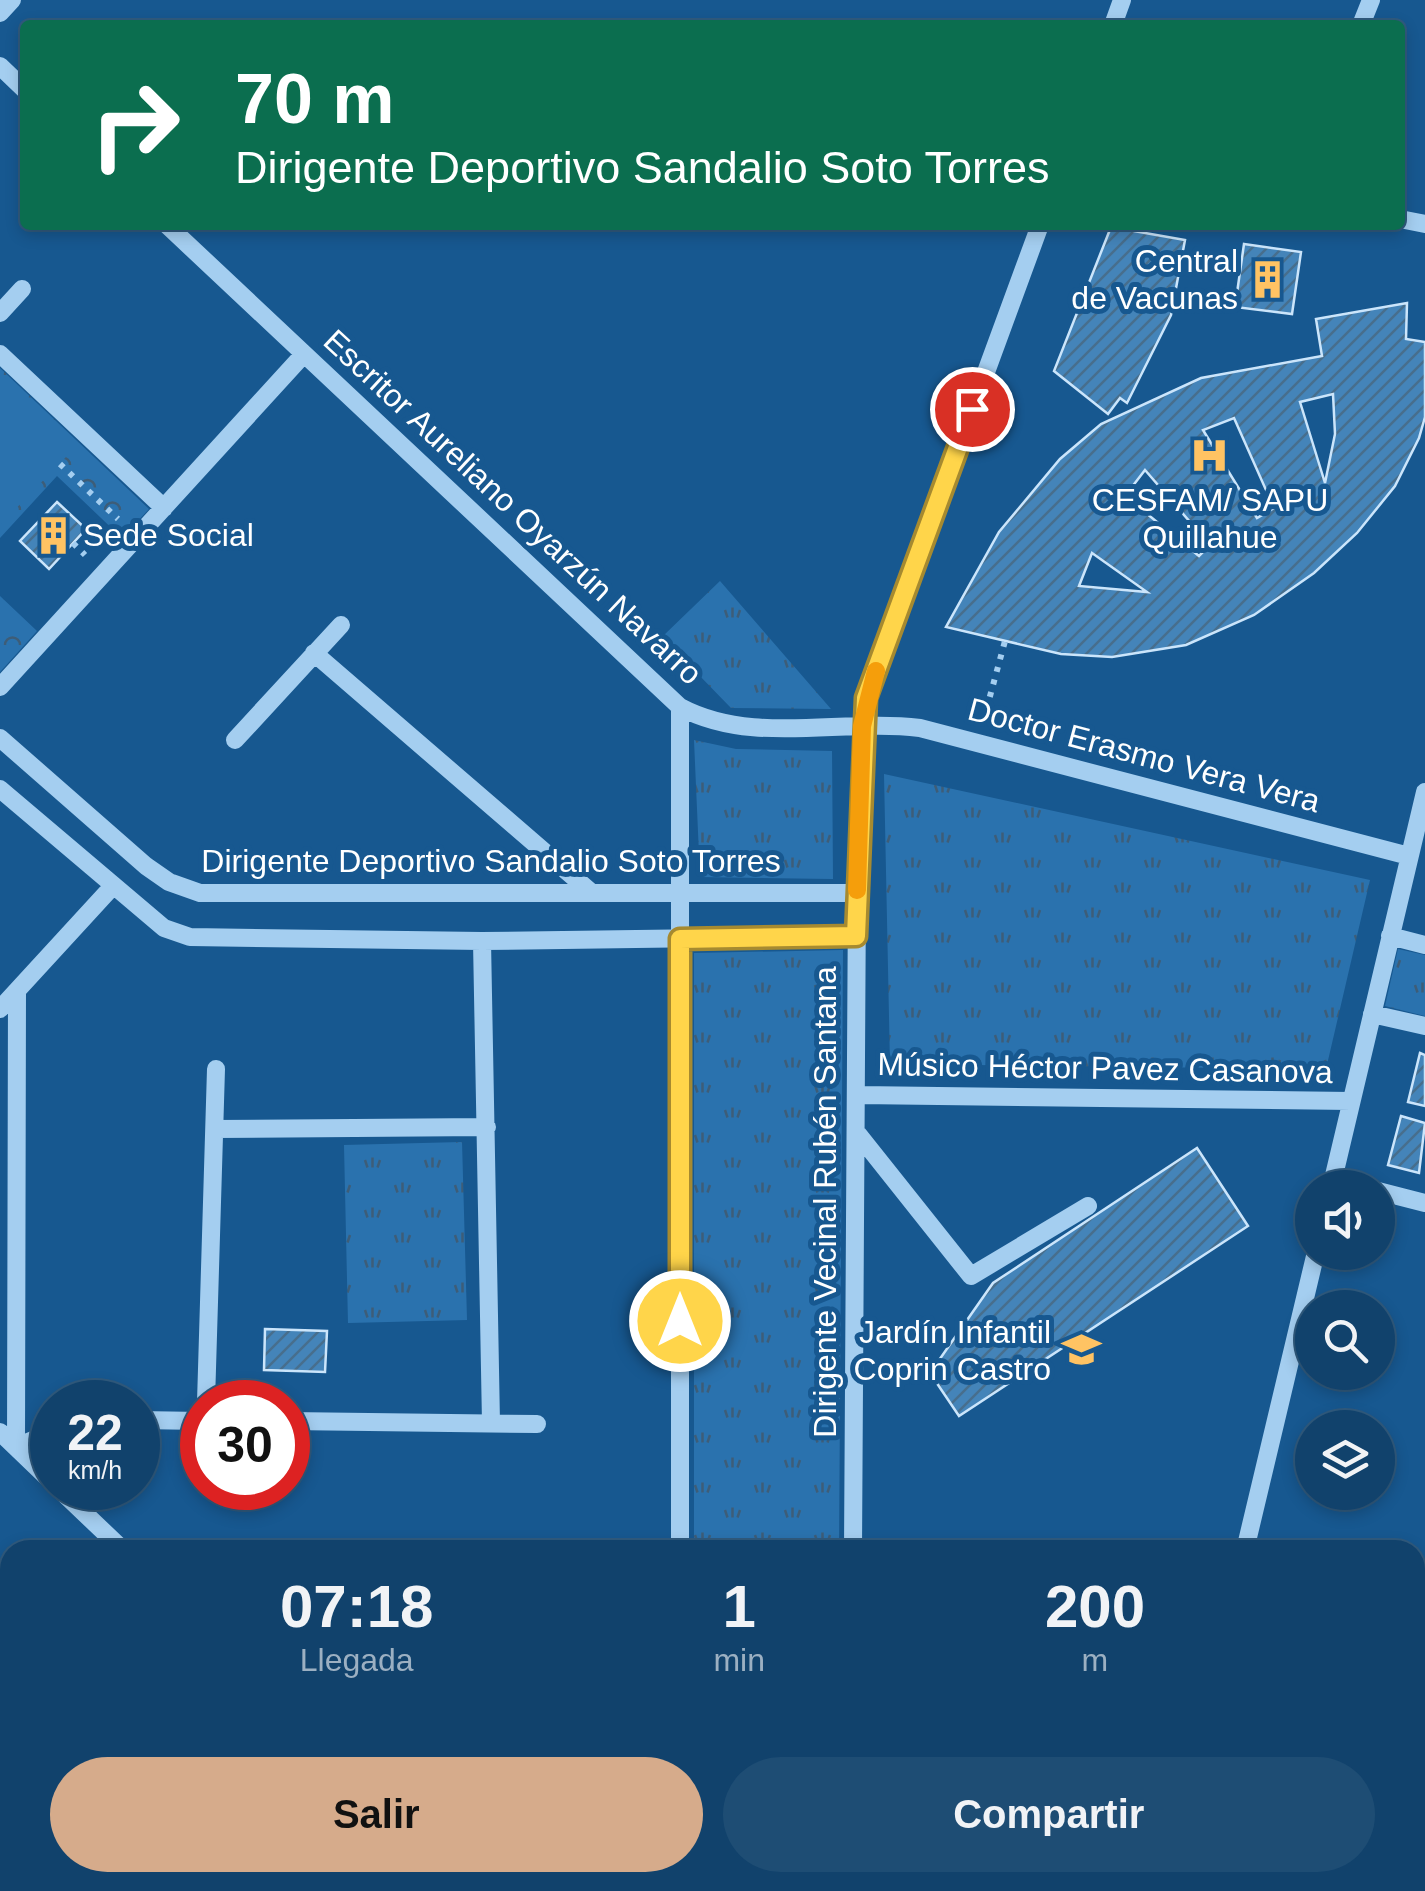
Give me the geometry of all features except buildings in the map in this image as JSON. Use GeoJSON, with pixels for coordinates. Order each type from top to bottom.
{"type":"FeatureCollection","features":[{"type":"Feature","properties":{"kind":"street"},"geometry":{"type":"LineString","coordinates":[[0,13],[12,0]]}},
{"type":"Feature","properties":{"kind":"street"},"geometry":{"type":"LineString","coordinates":[[0,66],[20,85]]}},
{"type":"Feature","properties":{"kind":"street","name":"Escritor Aureliano Oyarzún Navarro"},"geometry":{"type":"LineString","coordinates":[[172,230],[680,706],[710,722],[741,728],[862,726]]}},
{"type":"Feature","properties":{"kind":"street","name":"Dirigente Vecinal Rubén Santana"},"geometry":{"type":"LineString","coordinates":[[853,1540],[858,1134],[856,893],[862,726],[866,698],[1038,230]]}},
{"type":"Feature","properties":{"kind":"street"},"geometry":{"type":"LineString","coordinates":[[0,313],[22,289]]}},
{"type":"Feature","properties":{"kind":"street"},"geometry":{"type":"LineString","coordinates":[[0,354],[164,508]]}},
{"type":"Feature","properties":{"kind":"street"},"geometry":{"type":"LineString","coordinates":[[0,687],[304,354]]}},
{"type":"Feature","properties":{"kind":"street"},"geometry":{"type":"LineString","coordinates":[[235,740],[341,625]]}},
{"type":"Feature","properties":{"kind":"street"},"geometry":{"type":"LineString","coordinates":[[314,653],[592,893]]}},
{"type":"Feature","properties":{"kind":"street"},"geometry":{"type":"LineString","coordinates":[[680,706],[680,1540]]}},
{"type":"Feature","properties":{"kind":"street","name":"Doctor Erasmo Vera Vera"},"geometry":{"type":"LineString","coordinates":[[862,726],[920,728],[1408,856]]}},
{"type":"Feature","properties":{"kind":"street","name":"Dirigente Deportivo Sandalio Soto Torres"},"geometry":{"type":"LineString","coordinates":[[0,738],[146,866],[168,882],[200,894],[856,893]]}},
{"type":"Feature","properties":{"kind":"street"},"geometry":{"type":"LineString","coordinates":[[0,789],[164,928],[190,937],[482,941],[856,936]]}},
{"type":"Feature","properties":{"kind":"street"},"geometry":{"type":"LineString","coordinates":[[1335,1170],[1425,792]]}},
{"type":"Feature","properties":{"kind":"street"},"geometry":{"type":"LineString","coordinates":[[0,1009],[112,887]]}},
{"type":"Feature","properties":{"kind":"street"},"geometry":{"type":"LineString","coordinates":[[1390,936],[1425,944]]}},
{"type":"Feature","properties":{"kind":"street"},"geometry":{"type":"LineString","coordinates":[[482,941],[491,1423]]}},
{"type":"Feature","properties":{"kind":"street"},"geometry":{"type":"LineString","coordinates":[[16,1447],[17,990]]}},
{"type":"Feature","properties":{"kind":"street"},"geometry":{"type":"LineString","coordinates":[[1372,1014],[1425,1026]]}},
{"type":"Feature","properties":{"kind":"street"},"geometry":{"type":"LineString","coordinates":[[207,1380],[216,1069]]}},
{"type":"Feature","properties":{"kind":"street","name":"Músico Héctor Pavez Casanova"},"geometry":{"type":"LineString","coordinates":[[858,1095],[1350,1101]]}},
{"type":"Feature","properties":{"kind":"street"},"geometry":{"type":"LineString","coordinates":[[215,1129],[487,1127]]}},
{"type":"Feature","properties":{"kind":"street"},"geometry":{"type":"LineString","coordinates":[[858,1134],[971,1276],[1088,1206]]}},
{"type":"Feature","properties":{"kind":"street"},"geometry":{"type":"LineString","coordinates":[[1395,1195],[1425,1203]]}},
{"type":"Feature","properties":{"kind":"street"},"geometry":{"type":"LineString","coordinates":[[1247,1540],[1312,1270]]}},
{"type":"Feature","properties":{"kind":"street"},"geometry":{"type":"LineString","coordinates":[[310,1421],[537,1424]]}},
{"type":"Feature","properties":{"kind":"street"},"geometry":{"type":"LineString","coordinates":[[0,1432],[30,1461]]}},
{"type":"Feature","properties":{"kind":"street"},"geometry":{"type":"LineString","coordinates":[[16,1447],[30,1441]]}},
{"type":"Feature","properties":{"kind":"street"},"geometry":{"type":"LineString","coordinates":[[81,1510],[113,1540]]}},
{"type":"Feature","properties":{"kind":"path"},"geometry":{"type":"LineString","coordinates":[[60,464],[137,537]]}},
{"type":"Feature","properties":{"kind":"path"},"geometry":{"type":"LineString","coordinates":[[978,742],[1005,641]]}},
{"type":"Feature","properties":{"kind":"green space"},"geometry":{"type":"Polygon","coordinates":[[[0,368],[149,509],[122,538],[57,476],[0,538],[0,368]]]}},
{"type":"Feature","properties":{"kind":"green space"},"geometry":{"type":"Polygon","coordinates":[[[5,397],[66,457],[0,525],[0,402],[5,397]]]}},
{"type":"Feature","properties":{"kind":"green space"},"geometry":{"type":"Polygon","coordinates":[[[720,581],[831,709],[731,708],[662,637],[720,581]]]}},
{"type":"Feature","properties":{"kind":"green space"},"geometry":{"type":"Polygon","coordinates":[[[0,596],[37,631],[0,672],[0,596]]]}},
{"type":"Feature","properties":{"kind":"green space"},"geometry":{"type":"Polygon","coordinates":[[[694,740],[736,749],[832,751],[833,879],[700,877],[694,740]]]}},
{"type":"Feature","properties":{"kind":"green space"},"geometry":{"type":"Polygon","coordinates":[[[884,774],[1370,880],[1326,1069],[890,1064],[884,774]]]}},
{"type":"Feature","properties":{"kind":"green space"},"geometry":{"type":"Polygon","coordinates":[[[1398,949],[1425,955],[1425,1016],[1385,1006],[1398,949]]]}},
{"type":"Feature","properties":{"kind":"green space"},"geometry":{"type":"Polygon","coordinates":[[[843,950],[839,1540],[694,1540],[694,953],[843,950]]]}},
{"type":"Feature","properties":{"kind":"green space"},"geometry":{"type":"Polygon","coordinates":[[[462,1142],[467,1320],[348,1323],[344,1145],[462,1142]]]}},
{"type":"Feature","properties":{"kind":"slow traffic"},"geometry":{"type":"LineString","coordinates":[[857,890],[862,726],[866,698],[876,671]]}},
{"type":"Feature","properties":{"kind":"place","name":"Central de Vacunas"},"geometry":{"type":"Point","coordinates":[1268,279]}},
{"type":"Feature","properties":{"kind":"place","name":"CESFAM/ SAPU Quillahue"},"geometry":{"type":"Point","coordinates":[1210,455]}},
{"type":"Feature","properties":{"kind":"place","name":"Sede Social"},"geometry":{"type":"Point","coordinates":[53,535]}},
{"type":"Feature","properties":{"kind":"place","name":"Jardín Infantil Coprin Castro"},"geometry":{"type":"Point","coordinates":[1081,1350]}},
{"type":"Feature","properties":{"kind":"route"},"geometry":{"type":"LineString","coordinates":[[680,1321],[680,939],[856,936],[866,698],[972,409]]}}]}
